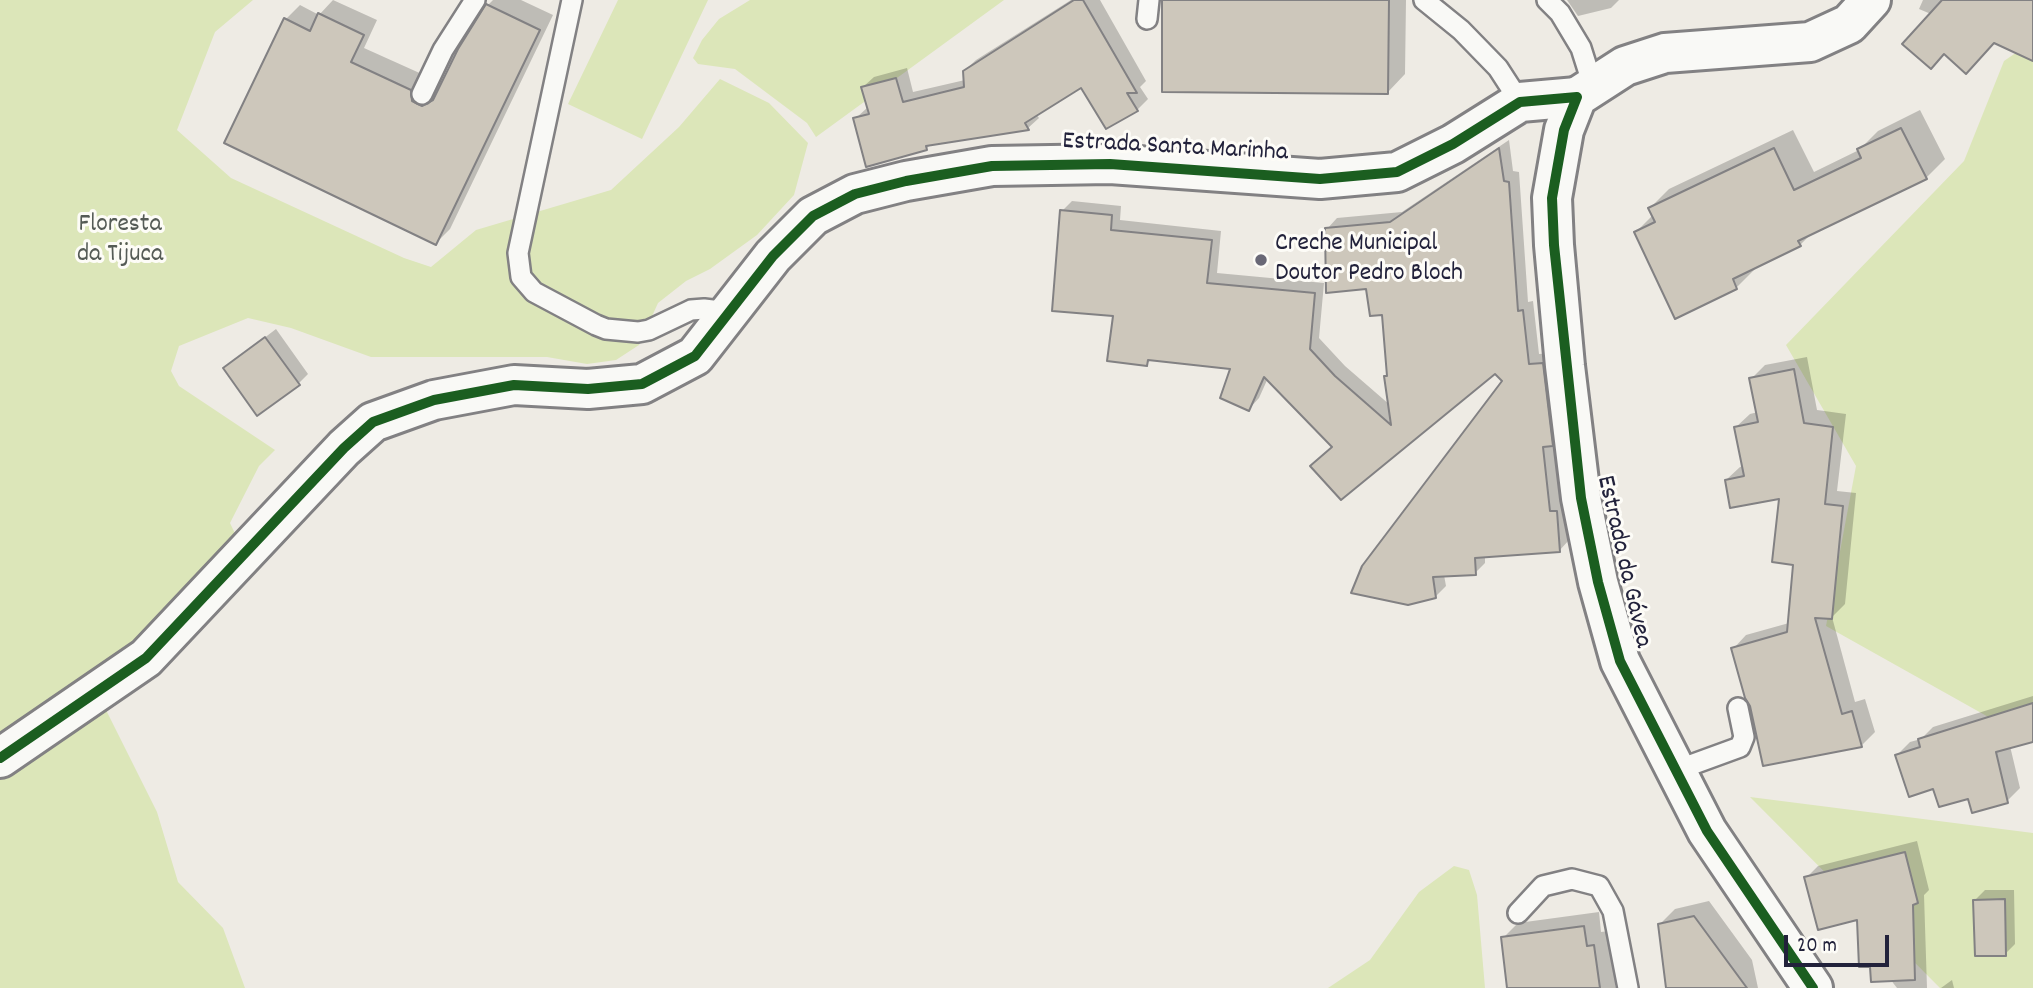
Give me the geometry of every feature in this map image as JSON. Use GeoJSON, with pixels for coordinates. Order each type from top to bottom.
{"type":"FeatureCollection","features":[{"type":"Feature","properties":{"kind":"street"},"geometry":{"type":"LineString","coordinates":[[1585,92],[1625,66],[1665,53],[1810,42],[1849,24],[1871,0]]}},
{"type":"Feature","properties":{"kind":"street","name":"Estrada Santa Marinha"},"geometry":{"type":"LineString","coordinates":[[0,758],[146,658],[344,448],[373,422],[434,400],[514,385],[588,389],[642,384],[695,356],[774,256],[813,216],[855,194],[906,181],[992,166],[1110,164],[1320,179],[1397,172],[1453,144],[1520,102],[1585,92]]}},
{"type":"Feature","properties":{"kind":"street","name":"Estrada da Gávea"},"geometry":{"type":"LineString","coordinates":[[1585,92],[1564,130],[1552,198],[1564,353],[1581,498],[1598,582],[1620,661],[1707,831],[1813,988]]}},
{"type":"Feature","properties":{"kind":"lane"},"geometry":{"type":"LineString","coordinates":[[422,94],[443,50],[475,0]]}},
{"type":"Feature","properties":{"kind":"lane"},"geometry":{"type":"LineString","coordinates":[[572,0],[518,253],[521,277],[534,292],[606,329],[638,332],[649,330],[691,310],[729,312]]}},
{"type":"Feature","properties":{"kind":"lane"},"geometry":{"type":"LineString","coordinates":[[1424,0],[1461,30],[1498,68],[1520,102]]}},
{"type":"Feature","properties":{"kind":"lane"},"geometry":{"type":"LineString","coordinates":[[1546,0],[1560,13],[1581,48],[1585,92]]}},
{"type":"Feature","properties":{"kind":"lane"},"geometry":{"type":"LineString","coordinates":[[1676,770],[1740,747],[1744,737],[1738,708]]}},
{"type":"Feature","properties":{"kind":"lane"},"geometry":{"type":"LineString","coordinates":[[1518,913],[1543,886],[1572,879],[1599,886],[1613,911],[1628,988]]}},
{"type":"Feature","properties":{"kind":"green space","name":"Floresta da Tijuca"},"geometry":{"type":"Polygon","coordinates":[[[0,0],[253,0],[215,32],[177,130],[231,178],[404,258],[431,267],[476,230],[611,190],[679,127],[720,79],[769,103],[808,143],[794,195],[757,235],[710,269],[686,281],[658,303],[639,345],[616,360],[587,364],[547,357],[371,357],[291,328],[248,318],[179,346],[171,371],[179,386],[275,450],[259,466],[230,523],[252,569],[147,634],[106,710],[157,812],[178,882],[223,928],[245,988],[0,988],[0,0]]]}},
{"type":"Feature","properties":{"kind":"green space"},"geometry":{"type":"Polygon","coordinates":[[[618,0],[708,0],[642,139],[568,104],[618,0]]]}},
{"type":"Feature","properties":{"kind":"green space"},"geometry":{"type":"Polygon","coordinates":[[[750,0],[1004,0],[816,137],[807,123],[735,69],[698,64],[693,58],[702,40],[719,19],[750,0]]]}},
{"type":"Feature","properties":{"kind":"green space"},"geometry":{"type":"Polygon","coordinates":[[[2033,41],[2033,742],[1826,626],[1856,466],[1786,345],[1964,161],[2004,61],[2033,41]]]}},
{"type":"Feature","properties":{"kind":"green space"},"geometry":{"type":"Polygon","coordinates":[[[1750,797],[2033,833],[2033,988],[1940,988],[1750,797]]]}},
{"type":"Feature","properties":{"kind":"green space"},"geometry":{"type":"Polygon","coordinates":[[[1454,866],[1469,870],[1477,895],[1485,988],[1328,988],[1370,960],[1419,892],[1454,866]]]}},
{"type":"Feature","properties":{"kind":"building"},"geometry":{"type":"Polygon","coordinates":[[[1074,0],[1083,0],[1137,93],[1127,93],[1138,111],[1106,129],[1081,88],[1025,123],[1029,130],[926,146],[927,150],[866,167],[853,118],[869,114],[861,87],[896,78],[903,102],[964,87],[963,71],[1074,0]]]}},
{"type":"Feature","properties":{"kind":"building"},"geometry":{"type":"Polygon","coordinates":[[[1162,0],[1389,0],[1388,94],[1162,92],[1162,0]]]}},
{"type":"Feature","properties":{"kind":"building"},"geometry":{"type":"Polygon","coordinates":[[[1942,0],[2033,0],[2033,61],[1994,43],[1966,74],[1944,54],[1931,69],[1902,44],[1942,0]]]}},
{"type":"Feature","properties":{"kind":"building"},"geometry":{"type":"Polygon","coordinates":[[[486,4],[540,30],[436,245],[224,143],[284,18],[310,31],[318,13],[364,35],[351,62],[411,90],[412,101],[422,106],[433,100],[458,49],[486,4]]]}},
{"type":"Feature","properties":{"kind":"building"},"geometry":{"type":"Polygon","coordinates":[[[1901,128],[1927,179],[1798,241],[1801,246],[1733,279],[1737,289],[1675,319],[1634,232],[1655,222],[1648,208],[1774,148],[1794,190],[1861,158],[1857,149],[1901,128]]]}},
{"type":"Feature","properties":{"kind":"building"},"geometry":{"type":"Polygon","coordinates":[[[1499,148],[1504,181],[1509,182],[1518,311],[1523,310],[1529,364],[1543,363],[1553,446],[1543,447],[1550,511],[1557,511],[1560,552],[1475,558],[1476,575],[1433,577],[1436,598],[1408,605],[1351,593],[1362,566],[1502,381],[1495,374],[1341,500],[1310,466],[1332,447],[1264,377],[1249,411],[1220,398],[1230,369],[1148,360],[1147,366],[1107,361],[1113,316],[1052,311],[1060,210],[1112,215],[1111,230],[1212,240],[1207,283],[1315,293],[1310,349],[1335,376],[1391,425],[1384,376],[1387,376],[1382,315],[1370,316],[1366,289],[1326,293],[1325,228],[1390,222],[1499,148]]]}},
{"type":"Feature","properties":{"kind":"building"},"geometry":{"type":"Polygon","coordinates":[[[265,337],[300,385],[257,416],[223,368],[265,337]]]}},
{"type":"Feature","properties":{"kind":"building"},"geometry":{"type":"Polygon","coordinates":[[[1794,369],[1804,423],[1833,427],[1825,504],[1843,506],[1832,619],[1815,618],[1842,714],[1852,711],[1862,747],[1763,766],[1750,706],[1745,698],[1731,648],[1787,632],[1793,565],[1772,562],[1779,499],[1730,508],[1725,480],[1744,476],[1734,427],[1758,422],[1749,378],[1794,369]]]}},
{"type":"Feature","properties":{"kind":"building"},"geometry":{"type":"Polygon","coordinates":[[[2033,703],[2033,742],[1996,752],[2008,803],[1972,813],[1968,799],[1939,807],[1933,789],[1909,797],[1895,755],[1920,747],[1918,739],[2033,703]]]}},
{"type":"Feature","properties":{"kind":"building"},"geometry":{"type":"Polygon","coordinates":[[[1905,852],[1918,903],[1913,905],[1915,980],[1871,982],[1870,967],[1859,967],[1857,920],[1818,930],[1804,877],[1905,852]]]}},
{"type":"Feature","properties":{"kind":"building"},"geometry":{"type":"Polygon","coordinates":[[[2005,899],[2006,956],[1975,956],[1973,900],[2005,899]]]}},
{"type":"Feature","properties":{"kind":"building"},"geometry":{"type":"Polygon","coordinates":[[[1694,916],[1747,988],[1666,988],[1658,924],[1694,916]]]}},
{"type":"Feature","properties":{"kind":"building"},"geometry":{"type":"Polygon","coordinates":[[[1584,926],[1587,946],[1594,945],[1600,988],[1507,988],[1501,937],[1584,926]]]}},
{"type":"Feature","properties":{"kind":"cycle path"},"geometry":{"type":"LineString","coordinates":[[0,758],[146,658],[344,448],[373,422],[434,400],[514,385],[588,389],[642,384],[695,356],[773,256],[813,216],[855,194],[906,181],[992,166],[1110,164],[1320,179],[1397,172],[1453,144],[1520,102],[1577,97],[1564,130],[1552,198],[1554,245],[1581,498],[1598,582],[1620,661],[1707,831],[1813,988]]}},
{"type":"Feature","properties":{"kind":"place","name":"Creche Municipal Doutor Pedro Bloch"},"geometry":{"type":"Point","coordinates":[1261,260]}}]}
